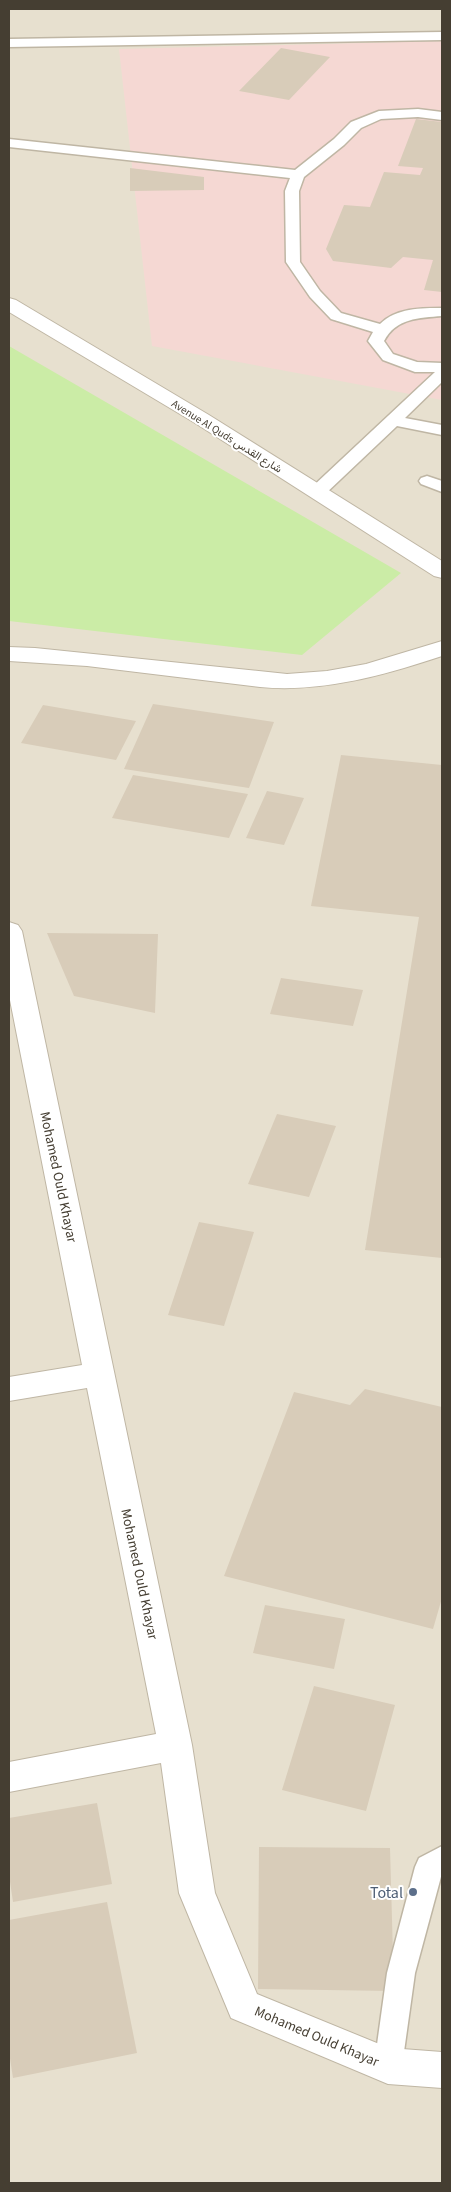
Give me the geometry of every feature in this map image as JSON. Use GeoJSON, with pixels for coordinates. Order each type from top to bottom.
{"type":"FeatureCollection","features":[{"type":"Feature","properties":{"kind":"street","name":"Avenue Al Quds شارع القدس"},"geometry":{"type":"LineString","coordinates":[[9,304],[202,419],[442,571]]}},
{"type":"Feature","properties":{"kind":"street"},"geometry":{"type":"LineString","coordinates":[[9,654],[58,655],[161,669],[286,681],[351,674],[411,659],[442,648]]}},
{"type":"Feature","properties":{"kind":"street","name":"Mohamed Ould Khayar"},"geometry":{"type":"LineString","coordinates":[[9,931],[175,1745],[197,1893],[244,2006],[388,2066],[442,2070]]}},
{"type":"Feature","properties":{"kind":"street"},"geometry":{"type":"LineString","coordinates":[[9,1388],[100,1374]]}},
{"type":"Feature","properties":{"kind":"street"},"geometry":{"type":"LineString","coordinates":[[9,1777],[175,1745]]}},
{"type":"Feature","properties":{"kind":"lane"},"geometry":{"type":"LineString","coordinates":[[9,42],[442,36]]}},
{"type":"Feature","properties":{"kind":"lane"},"geometry":{"type":"LineString","coordinates":[[381,329],[336,316],[314,294],[294,262],[292,191],[298,175],[339,142],[356,125],[379,115],[418,113],[442,116]]}},
{"type":"Feature","properties":{"kind":"lane"},"geometry":{"type":"LineString","coordinates":[[9,143],[298,175]]}},
{"type":"Feature","properties":{"kind":"lane"},"geometry":{"type":"LineString","coordinates":[[442,312],[409,313],[381,329],[376,341],[388,357],[415,367],[442,368]]}},
{"type":"Feature","properties":{"kind":"lane"},"geometry":{"type":"LineString","coordinates":[[317,492],[442,374]]}},
{"type":"Feature","properties":{"kind":"lane"},"geometry":{"type":"LineString","coordinates":[[393,420],[442,430]]}},
{"type":"Feature","properties":{"kind":"lane"},"geometry":{"type":"LineString","coordinates":[[388,2066],[401,1973],[429,1867],[442,1858]]}},
{"type":"Feature","properties":{"kind":"shaded area"},"geometry":{"type":"Polygon","coordinates":[[[9,9],[442,9],[442,2183],[9,2183],[9,9]]]}},
{"type":"Feature","properties":{"kind":"shaded area"},"geometry":{"type":"Polygon","coordinates":[[[442,41],[442,400],[152,346],[119,49],[442,41]]]}},
{"type":"Feature","properties":{"kind":"green space"},"geometry":{"type":"Polygon","coordinates":[[[9,346],[401,573],[302,655],[9,621],[9,346]]]}},
{"type":"Feature","properties":{"kind":"building"},"geometry":{"type":"Polygon","coordinates":[[[281,48],[330,57],[289,100],[239,91],[281,48]]]}},
{"type":"Feature","properties":{"kind":"building"},"geometry":{"type":"Polygon","coordinates":[[[416,119],[442,122],[442,292],[424,290],[433,260],[403,257],[391,268],[333,261],[326,249],[344,205],[370,207],[384,172],[420,175],[423,168],[398,166],[416,119]]]}},
{"type":"Feature","properties":{"kind":"building"},"geometry":{"type":"Polygon","coordinates":[[[130,168],[204,177],[204,190],[130,191],[130,168]]]}},
{"type":"Feature","properties":{"kind":"building"},"geometry":{"type":"Polygon","coordinates":[[[153,704],[274,722],[249,788],[124,769],[153,704]]]}},
{"type":"Feature","properties":{"kind":"building"},"geometry":{"type":"Polygon","coordinates":[[[43,705],[136,721],[116,760],[21,743],[43,705]]]}},
{"type":"Feature","properties":{"kind":"building"},"geometry":{"type":"Polygon","coordinates":[[[341,755],[442,765],[442,1258],[365,1250],[419,917],[311,906],[341,755]]]}},
{"type":"Feature","properties":{"kind":"building"},"geometry":{"type":"Polygon","coordinates":[[[133,775],[248,794],[229,838],[112,818],[133,775]]]}},
{"type":"Feature","properties":{"kind":"building"},"geometry":{"type":"Polygon","coordinates":[[[267,791],[304,798],[284,845],[246,838],[267,791]]]}},
{"type":"Feature","properties":{"kind":"building"},"geometry":{"type":"Polygon","coordinates":[[[47,933],[158,934],[155,1013],[74,996],[47,933]]]}},
{"type":"Feature","properties":{"kind":"building"},"geometry":{"type":"Polygon","coordinates":[[[281,978],[363,990],[353,1026],[270,1014],[281,978]]]}},
{"type":"Feature","properties":{"kind":"building"},"geometry":{"type":"Polygon","coordinates":[[[277,1114],[336,1126],[309,1197],[248,1184],[277,1114]]]}},
{"type":"Feature","properties":{"kind":"building"},"geometry":{"type":"Polygon","coordinates":[[[199,1222],[254,1232],[224,1326],[168,1315],[199,1222]]]}},
{"type":"Feature","properties":{"kind":"building"},"geometry":{"type":"Polygon","coordinates":[[[365,1389],[442,1407],[442,1598],[433,1629],[224,1576],[294,1392],[350,1405],[365,1389]]]}},
{"type":"Feature","properties":{"kind":"building"},"geometry":{"type":"Polygon","coordinates":[[[265,1605],[345,1619],[334,1669],[253,1653],[265,1605]]]}},
{"type":"Feature","properties":{"kind":"building"},"geometry":{"type":"Polygon","coordinates":[[[314,1686],[395,1705],[366,1811],[282,1790],[314,1686]]]}},
{"type":"Feature","properties":{"kind":"building"},"geometry":{"type":"Polygon","coordinates":[[[97,1803],[112,1884],[13,1902],[9,1875],[9,1818],[97,1803]]]}},
{"type":"Feature","properties":{"kind":"building"},"geometry":{"type":"Polygon","coordinates":[[[259,1847],[390,1848],[394,1991],[258,1989],[259,1847]]]}},
{"type":"Feature","properties":{"kind":"building"},"geometry":{"type":"Polygon","coordinates":[[[107,1902],[137,2053],[13,2078],[9,2052],[9,1920],[107,1902]]]}},
{"type":"Feature","properties":{"kind":"place","name":"Total"},"geometry":{"type":"Point","coordinates":[413,1892]}}]}
